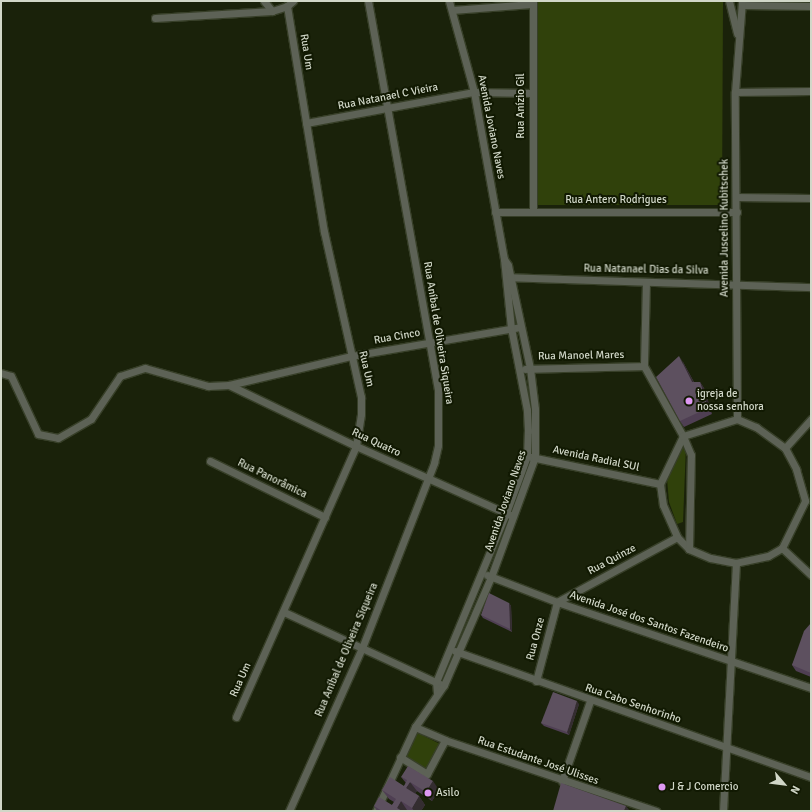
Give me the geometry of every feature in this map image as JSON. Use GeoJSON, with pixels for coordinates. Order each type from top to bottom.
{"type":"FeatureCollection","features":[{"type":"Feature","properties":{"kind":"street"},"geometry":{"type":"LineString","coordinates":[[264,1],[272,11]]}},
{"type":"Feature","properties":{"kind":"street","name":"Rua Aníbal de Oliveira Siqueira"},"geometry":{"type":"LineString","coordinates":[[289,811],[362,648],[428,479],[438,445],[440,418],[430,343],[368,1]]}},
{"type":"Feature","properties":{"kind":"street","name":"Avenida Joviano Naves"},"geometry":{"type":"LineString","coordinates":[[376,811],[415,727],[437,693],[444,685],[491,577],[535,458],[535,409],[530,368],[504,259],[474,92],[449,1]]}},
{"type":"Feature","properties":{"kind":"street","name":"Avenida Juscelino Kubitschek"},"geometry":{"type":"LineString","coordinates":[[729,1],[737,36]]}},
{"type":"Feature","properties":{"kind":"street"},"geometry":{"type":"LineString","coordinates":[[452,10],[533,2]]}},
{"type":"Feature","properties":{"kind":"street","name":"Rua Anízio Gil"},"geometry":{"type":"LineString","coordinates":[[533,2],[531,93],[533,211]]}},
{"type":"Feature","properties":{"kind":"street"},"geometry":{"type":"LineString","coordinates":[[742,3],[811,6]]}},
{"type":"Feature","properties":{"kind":"street","name":"Avenida Juscelino Kubitschek"},"geometry":{"type":"LineString","coordinates":[[737,419],[735,92],[737,36],[742,3]]}},
{"type":"Feature","properties":{"kind":"street","name":"Rua Um"},"geometry":{"type":"LineString","coordinates":[[155,18],[272,11],[290,4],[306,124],[324,232],[361,397],[360,428],[356,446],[284,612],[236,717]]}},
{"type":"Feature","properties":{"kind":"street"},"geometry":{"type":"LineString","coordinates":[[735,92],[811,91]]}},
{"type":"Feature","properties":{"kind":"street","name":"Rua Natanael C Vieira"},"geometry":{"type":"LineString","coordinates":[[306,124],[474,92],[531,93]]}},
{"type":"Feature","properties":{"kind":"street"},"geometry":{"type":"LineString","coordinates":[[736,197],[811,198]]}},
{"type":"Feature","properties":{"kind":"street","name":"Rua Antero Rodrigues"},"geometry":{"type":"LineString","coordinates":[[495,212],[736,212]]}},
{"type":"Feature","properties":{"kind":"street","name":"Avenida Joviano Naves"},"geometry":{"type":"LineString","coordinates":[[437,693],[436,682],[506,514],[527,456],[527,410],[511,328],[508,277]]}},
{"type":"Feature","properties":{"kind":"street","name":"Rua Natanael Dias da Silva"},"geometry":{"type":"LineString","coordinates":[[508,277],[646,282],[737,283],[811,287]]}},
{"type":"Feature","properties":{"kind":"street"},"geometry":{"type":"LineString","coordinates":[[646,282],[644,366],[683,436],[691,455],[689,549]]}},
{"type":"Feature","properties":{"kind":"street","name":"Rua Cinco"},"geometry":{"type":"LineString","coordinates":[[1,373],[11,376],[38,434],[58,438],[91,419],[120,376],[145,368],[208,386],[229,385],[351,356],[520,327]]}},
{"type":"Feature","properties":{"kind":"street","name":"Rua Manoel Mares"},"geometry":{"type":"LineString","coordinates":[[519,370],[530,368],[644,366]]}},
{"type":"Feature","properties":{"kind":"street","name":"Rua Quatro"},"geometry":{"type":"LineString","coordinates":[[229,385],[356,446],[514,517]]}},
{"type":"Feature","properties":{"kind":"street"},"geometry":{"type":"LineString","coordinates":[[737,419],[756,427],[785,448],[796,469],[808,500],[782,548],[768,556],[736,563],[710,558],[689,549],[677,537],[663,505],[660,484],[683,436],[724,421],[737,419]]}},
{"type":"Feature","properties":{"kind":"street"},"geometry":{"type":"LineString","coordinates":[[785,448],[811,419]]}},
{"type":"Feature","properties":{"kind":"street","name":"Avenida Radial SUl"},"geometry":{"type":"LineString","coordinates":[[527,456],[660,484]]}},
{"type":"Feature","properties":{"kind":"street","name":"Rua Panorâmica"},"geometry":{"type":"LineString","coordinates":[[210,461],[325,517]]}},
{"type":"Feature","properties":{"kind":"street","name":"Rua Quinze"},"geometry":{"type":"LineString","coordinates":[[558,602],[677,537]]}},
{"type":"Feature","properties":{"kind":"street"},"geometry":{"type":"LineString","coordinates":[[782,548],[811,575]]}},
{"type":"Feature","properties":{"kind":"street"},"geometry":{"type":"LineString","coordinates":[[723,811],[736,563]]}},
{"type":"Feature","properties":{"kind":"street","name":"Avenida José dos Santos Fazendeiro"},"geometry":{"type":"LineString","coordinates":[[481,572],[558,602],[811,688]]}},
{"type":"Feature","properties":{"kind":"street","name":"Rua Onze"},"geometry":{"type":"LineString","coordinates":[[536,681],[558,602]]}},
{"type":"Feature","properties":{"kind":"street"},"geometry":{"type":"LineString","coordinates":[[284,612],[444,685]]}},
{"type":"Feature","properties":{"kind":"street","name":"Rua Cabo Senhorinho"},"geometry":{"type":"LineString","coordinates":[[449,649],[590,701],[811,777]]}},
{"type":"Feature","properties":{"kind":"street"},"geometry":{"type":"LineString","coordinates":[[562,781],[590,701]]}},
{"type":"Feature","properties":{"kind":"street","name":"Rua Estudante José Ulisses"},"geometry":{"type":"LineString","coordinates":[[415,727],[445,740],[639,808],[656,811]]}},
{"type":"Feature","properties":{"kind":"street"},"geometry":{"type":"LineString","coordinates":[[400,757],[427,774],[445,740]]}},
{"type":"Feature","properties":{"kind":"green space"},"geometry":{"type":"Polygon","coordinates":[[[538,1],[723,1],[722,205],[536,205],[538,1]]]}},
{"type":"Feature","properties":{"kind":"green space"},"geometry":{"type":"Polygon","coordinates":[[[683,446],[686,446],[683,522],[677,524],[669,502],[667,479],[683,446]]]}},
{"type":"Feature","properties":{"kind":"green space"},"geometry":{"type":"Polygon","coordinates":[[[416,732],[440,744],[427,771],[402,756],[416,732]]]}},
{"type":"Feature","properties":{"kind":"building","name":"igreja de nossa senhora"},"geometry":{"type":"Polygon","coordinates":[[[679,356],[692,382],[700,382],[708,408],[680,421],[656,377],[679,356]]]}},
{"type":"Feature","properties":{"kind":"building"},"geometry":{"type":"Polygon","coordinates":[[[489,593],[509,603],[510,629],[481,615],[489,593]]]}},
{"type":"Feature","properties":{"kind":"building"},"geometry":{"type":"Polygon","coordinates":[[[811,623],[811,673],[792,665],[804,631],[811,623]]]}},
{"type":"Feature","properties":{"kind":"building"},"geometry":{"type":"Polygon","coordinates":[[[553,692],[577,701],[567,732],[541,723],[553,692]]]}},
{"type":"Feature","properties":{"kind":"building"},"geometry":{"type":"Polygon","coordinates":[[[408,766],[433,781],[426,792],[410,782],[406,788],[419,796],[412,808],[401,801],[397,808],[402,811],[382,811],[374,806],[379,797],[392,805],[396,799],[382,790],[390,777],[404,786],[407,780],[401,777],[408,766]]]}},
{"type":"Feature","properties":{"kind":"building"},"geometry":{"type":"Polygon","coordinates":[[[561,783],[626,806],[624,811],[553,811],[561,783]]]}},
{"type":"Feature","properties":{"kind":"place","name":"igreja de nossa senhora"},"geometry":{"type":"Point","coordinates":[689,401]}},
{"type":"Feature","properties":{"kind":"place","name":"J & J Comercio"},"geometry":{"type":"Point","coordinates":[662,787]}},
{"type":"Feature","properties":{"kind":"place","name":"Asilo"},"geometry":{"type":"Point","coordinates":[428,793]}}]}
